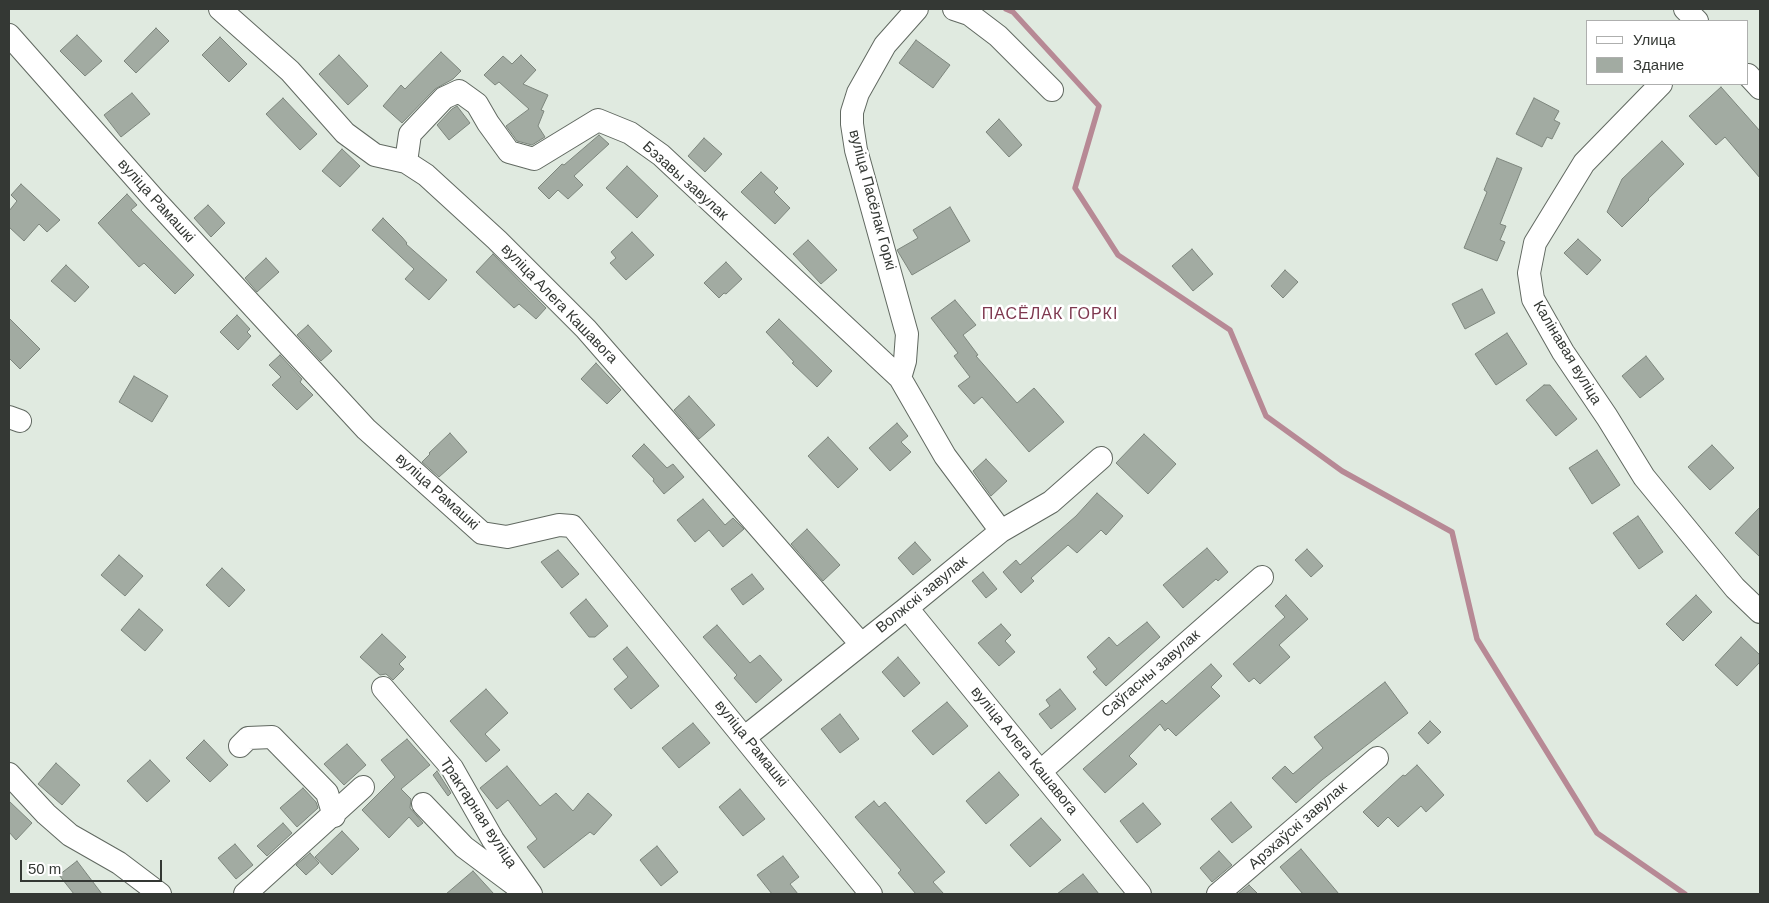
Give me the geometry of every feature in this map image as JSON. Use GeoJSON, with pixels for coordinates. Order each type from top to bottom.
{"type":"FeatureCollection","features":[{"type":"Feature","properties":{"kind":"street","name":"вуліца Алега Кашавога"},"geometry":{"type":"LineString","coordinates":[[220,9],[290,71],[345,133],[375,155],[406,162],[426,175],[497,240],[586,329],[861,644]]}},
{"type":"Feature","properties":{"kind":"street","name":"вуліца Пасёлак Горкі"},"geometry":{"type":"LineString","coordinates":[[900,378],[907,334],[856,150],[852,112],[858,93],[885,45],[917,9]]}},
{"type":"Feature","properties":{"kind":"street"},"geometry":{"type":"LineString","coordinates":[[954,9],[969,14],[998,36],[1052,90]]}},
{"type":"Feature","properties":{"kind":"street"},"geometry":{"type":"LineString","coordinates":[[1685,9],[1696,20]]}},
{"type":"Feature","properties":{"kind":"street","name":"вуліца Рамашкі"},"geometry":{"type":"LineString","coordinates":[[9,35],[154,199],[366,429],[482,533],[507,537],[560,525],[572,526],[871,894]]}},
{"type":"Feature","properties":{"kind":"street"},"geometry":{"type":"LineString","coordinates":[[1749,76],[1760,88]]}},
{"type":"Feature","properties":{"kind":"street","name":"Калінавая вуліца"},"geometry":{"type":"LineString","coordinates":[[1660,85],[1584,163],[1536,243],[1529,273],[1533,299],[1563,352],[1607,417],[1644,477],[1735,588],[1760,612]]}},
{"type":"Feature","properties":{"kind":"street","name":"Бэзавы завулак"},"geometry":{"type":"LineString","coordinates":[[406,162],[410,134],[444,98],[458,91],[477,104],[509,152],[534,159],[598,120],[630,133],[661,155],[900,378]]}},
{"type":"Feature","properties":{"kind":"street"},"geometry":{"type":"LineString","coordinates":[[900,378],[945,456],[1001,531]]}},
{"type":"Feature","properties":{"kind":"street","name":"Волжскі завулак"},"geometry":{"type":"LineString","coordinates":[[745,737],[1001,531],[1051,502],[1101,458]]}},
{"type":"Feature","properties":{"kind":"street","name":"Саўгасны завулак"},"geometry":{"type":"LineString","coordinates":[[1041,772],[1262,577]]}},
{"type":"Feature","properties":{"kind":"street","name":"вуліца Алега Кашавога"},"geometry":{"type":"LineString","coordinates":[[907,608],[1140,894]]}},
{"type":"Feature","properties":{"kind":"street","name":"Трактарная вуліца"},"geometry":{"type":"LineString","coordinates":[[383,688],[452,768],[493,840],[530,894]]}},
{"type":"Feature","properties":{"kind":"street"},"geometry":{"type":"LineString","coordinates":[[240,746],[248,738],[272,737],[327,793],[334,816]]}},
{"type":"Feature","properties":{"kind":"street","name":"Арэхаўскі завулак"},"geometry":{"type":"LineString","coordinates":[[1218,894],[1377,758]]}},
{"type":"Feature","properties":{"kind":"street"},"geometry":{"type":"LineString","coordinates":[[9,774],[46,814],[70,835],[120,863],[160,894]]}},
{"type":"Feature","properties":{"kind":"street"},"geometry":{"type":"LineString","coordinates":[[245,894],[334,816],[364,787]]}},
{"type":"Feature","properties":{"kind":"street","name":"Трактарная вуліца"},"geometry":{"type":"LineString","coordinates":[[423,804],[464,847],[530,894]]}},
{"type":"Feature","properties":{"kind":"building"},"geometry":{"type":"Polygon","coordinates":[[[156,28],[169,41],[136,73],[124,61],[156,28]]]}},
{"type":"Feature","properties":{"kind":"building"},"geometry":{"type":"Polygon","coordinates":[[[77,35],[102,61],[85,76],[60,51],[77,35]]]}},
{"type":"Feature","properties":{"kind":"building"},"geometry":{"type":"Polygon","coordinates":[[[220,37],[247,64],[229,82],[202,55],[220,37]]]}},
{"type":"Feature","properties":{"kind":"building"},"geometry":{"type":"Polygon","coordinates":[[[916,40],[950,65],[933,88],[899,63],[916,40]]]}},
{"type":"Feature","properties":{"kind":"building"},"geometry":{"type":"Polygon","coordinates":[[[441,52],[461,71],[453,79],[435,89],[402,123],[383,106],[401,85],[405,89],[441,52]]]}},
{"type":"Feature","properties":{"kind":"building"},"geometry":{"type":"Polygon","coordinates":[[[339,55],[368,86],[348,105],[319,74],[339,55]]]}},
{"type":"Feature","properties":{"kind":"building"},"geometry":{"type":"Polygon","coordinates":[[[521,55],[536,70],[523,84],[548,95],[541,110],[544,111],[538,126],[545,137],[532,145],[517,141],[506,126],[529,109],[499,82],[495,85],[484,75],[503,56],[512,64],[521,55]]]}},
{"type":"Feature","properties":{"kind":"building"},"geometry":{"type":"Polygon","coordinates":[[[1721,87],[1760,131],[1760,178],[1725,137],[1716,145],[1689,116],[1721,87]]]}},
{"type":"Feature","properties":{"kind":"building"},"geometry":{"type":"Polygon","coordinates":[[[132,93],[150,114],[121,137],[104,115],[132,93]]]}},
{"type":"Feature","properties":{"kind":"building"},"geometry":{"type":"Polygon","coordinates":[[[283,98],[317,134],[300,150],[266,114],[283,98]]]}},
{"type":"Feature","properties":{"kind":"building"},"geometry":{"type":"Polygon","coordinates":[[[1534,98],[1559,111],[1554,120],[1560,123],[1552,139],[1547,137],[1542,147],[1516,134],[1534,98]]]}},
{"type":"Feature","properties":{"kind":"building"},"geometry":{"type":"Polygon","coordinates":[[[457,106],[470,123],[449,140],[437,125],[457,106]]]}},
{"type":"Feature","properties":{"kind":"building"},"geometry":{"type":"Polygon","coordinates":[[[999,119],[1022,145],[1009,157],[986,132],[999,119]]]}},
{"type":"Feature","properties":{"kind":"building"},"geometry":{"type":"Polygon","coordinates":[[[599,135],[609,144],[574,176],[583,185],[568,199],[558,190],[549,199],[538,188],[562,164],[564,165],[599,135]]]}},
{"type":"Feature","properties":{"kind":"building"},"geometry":{"type":"Polygon","coordinates":[[[704,138],[722,154],[705,172],[688,156],[704,138]]]}},
{"type":"Feature","properties":{"kind":"building"},"geometry":{"type":"Polygon","coordinates":[[[1662,141],[1684,164],[1622,227],[1607,212],[1622,179],[1662,141]]]}},
{"type":"Feature","properties":{"kind":"building"},"geometry":{"type":"Polygon","coordinates":[[[342,149],[360,166],[340,187],[322,171],[342,149]]]}},
{"type":"Feature","properties":{"kind":"building"},"geometry":{"type":"Polygon","coordinates":[[[1497,158],[1522,168],[1500,224],[1506,226],[1500,240],[1505,242],[1497,261],[1464,248],[1487,192],[1484,190],[1497,158]]]}},
{"type":"Feature","properties":{"kind":"building"},"geometry":{"type":"Polygon","coordinates":[[[627,166],[658,196],[637,218],[606,188],[627,166]]]}},
{"type":"Feature","properties":{"kind":"building"},"geometry":{"type":"Polygon","coordinates":[[[761,172],[778,188],[774,192],[790,208],[775,224],[741,192],[761,172]]]}},
{"type":"Feature","properties":{"kind":"building"},"geometry":{"type":"Polygon","coordinates":[[[21,184],[60,220],[47,232],[39,224],[24,241],[9,227],[9,211],[17,201],[11,195],[21,184]]]}},
{"type":"Feature","properties":{"kind":"building"},"geometry":{"type":"Polygon","coordinates":[[[127,194],[137,205],[131,210],[194,275],[175,294],[144,263],[139,267],[98,223],[127,194]]]}},
{"type":"Feature","properties":{"kind":"building"},"geometry":{"type":"Polygon","coordinates":[[[208,205],[225,223],[211,237],[194,218],[208,205]]]}},
{"type":"Feature","properties":{"kind":"building"},"geometry":{"type":"Polygon","coordinates":[[[950,207],[970,241],[912,275],[897,250],[918,238],[913,230],[950,207]]]}},
{"type":"Feature","properties":{"kind":"building"},"geometry":{"type":"Polygon","coordinates":[[[383,218],[402,237],[406,244],[447,280],[429,300],[405,279],[414,269],[372,230],[383,218]]]}},
{"type":"Feature","properties":{"kind":"building"},"geometry":{"type":"Polygon","coordinates":[[[632,232],[654,255],[626,280],[610,263],[616,258],[611,252],[632,232]]]}},
{"type":"Feature","properties":{"kind":"building"},"geometry":{"type":"Polygon","coordinates":[[[1578,239],[1601,260],[1587,275],[1564,253],[1578,239]]]}},
{"type":"Feature","properties":{"kind":"building"},"geometry":{"type":"Polygon","coordinates":[[[808,240],[837,270],[821,284],[793,254],[808,240]]]}},
{"type":"Feature","properties":{"kind":"building"},"geometry":{"type":"Polygon","coordinates":[[[1192,249],[1213,274],[1193,291],[1172,266],[1192,249]]]}},
{"type":"Feature","properties":{"kind":"building"},"geometry":{"type":"Polygon","coordinates":[[[493,254],[546,308],[536,319],[519,304],[514,308],[476,272],[493,254]]]}},
{"type":"Feature","properties":{"kind":"building"},"geometry":{"type":"Polygon","coordinates":[[[266,258],[279,272],[257,292],[245,278],[266,258]]]}},
{"type":"Feature","properties":{"kind":"building"},"geometry":{"type":"Polygon","coordinates":[[[726,262],[742,279],[719,298],[704,283],[726,262]]]}},
{"type":"Feature","properties":{"kind":"building"},"geometry":{"type":"Polygon","coordinates":[[[66,265],[89,287],[75,302],[51,281],[66,265]]]}},
{"type":"Feature","properties":{"kind":"building"},"geometry":{"type":"Polygon","coordinates":[[[1285,270],[1298,282],[1283,298],[1271,286],[1285,270]]]}},
{"type":"Feature","properties":{"kind":"building"},"geometry":{"type":"Polygon","coordinates":[[[1482,289],[1495,313],[1465,329],[1452,304],[1482,289]]]}},
{"type":"Feature","properties":{"kind":"building"},"geometry":{"type":"Polygon","coordinates":[[[955,300],[976,325],[963,335],[978,355],[976,356],[1017,403],[1034,388],[1064,422],[1029,452],[982,397],[974,404],[958,386],[970,377],[954,356],[958,353],[931,318],[955,300]]]}},
{"type":"Feature","properties":{"kind":"building"},"geometry":{"type":"Polygon","coordinates":[[[237,315],[250,329],[247,332],[251,336],[238,350],[220,332],[237,315]]]}},
{"type":"Feature","properties":{"kind":"building"},"geometry":{"type":"Polygon","coordinates":[[[9,318],[40,349],[20,369],[9,358],[9,318]]]}},
{"type":"Feature","properties":{"kind":"building"},"geometry":{"type":"Polygon","coordinates":[[[779,319],[832,371],[817,387],[792,363],[794,362],[766,332],[779,319]]]}},
{"type":"Feature","properties":{"kind":"building"},"geometry":{"type":"Polygon","coordinates":[[[308,325],[332,351],[321,361],[297,335],[308,325]]]}},
{"type":"Feature","properties":{"kind":"building"},"geometry":{"type":"Polygon","coordinates":[[[1507,333],[1527,364],[1496,385],[1475,354],[1507,333]]]}},
{"type":"Feature","properties":{"kind":"building"},"geometry":{"type":"Polygon","coordinates":[[[280,355],[302,379],[300,382],[313,395],[297,410],[272,385],[281,377],[269,365],[280,355]]]}},
{"type":"Feature","properties":{"kind":"building"},"geometry":{"type":"Polygon","coordinates":[[[1646,356],[1664,379],[1640,398],[1622,376],[1646,356]]]}},
{"type":"Feature","properties":{"kind":"building"},"geometry":{"type":"Polygon","coordinates":[[[596,363],[621,390],[607,404],[581,379],[596,363]]]}},
{"type":"Feature","properties":{"kind":"building"},"geometry":{"type":"Polygon","coordinates":[[[134,376],[168,396],[152,422],[119,402],[134,376]]]}},
{"type":"Feature","properties":{"kind":"building"},"geometry":{"type":"Polygon","coordinates":[[[1544,385],[1550,385],[1577,419],[1556,436],[1526,400],[1544,385]]]}},
{"type":"Feature","properties":{"kind":"building"},"geometry":{"type":"Polygon","coordinates":[[[689,396],[715,425],[699,439],[674,410],[689,396]]]}},
{"type":"Feature","properties":{"kind":"building"},"geometry":{"type":"Polygon","coordinates":[[[897,423],[908,436],[901,442],[911,452],[890,471],[869,448],[897,423]]]}},
{"type":"Feature","properties":{"kind":"building"},"geometry":{"type":"Polygon","coordinates":[[[450,433],[467,452],[439,477],[422,462],[450,433]]]}},
{"type":"Feature","properties":{"kind":"building"},"geometry":{"type":"Polygon","coordinates":[[[1144,434],[1176,464],[1148,494],[1116,463],[1144,434]]]}},
{"type":"Feature","properties":{"kind":"building"},"geometry":{"type":"Polygon","coordinates":[[[828,437],[858,469],[838,488],[808,456],[828,437]]]}},
{"type":"Feature","properties":{"kind":"building"},"geometry":{"type":"Polygon","coordinates":[[[644,444],[667,468],[673,464],[684,477],[664,494],[653,481],[654,479],[632,456],[644,444]]]}},
{"type":"Feature","properties":{"kind":"building"},"geometry":{"type":"Polygon","coordinates":[[[1712,445],[1734,468],[1710,490],[1688,467],[1712,445]]]}},
{"type":"Feature","properties":{"kind":"building"},"geometry":{"type":"Polygon","coordinates":[[[1597,450],[1620,485],[1592,504],[1569,468],[1597,450]]]}},
{"type":"Feature","properties":{"kind":"building"},"geometry":{"type":"Polygon","coordinates":[[[986,459],[1007,481],[991,496],[973,471],[986,459]]]}},
{"type":"Feature","properties":{"kind":"building"},"geometry":{"type":"Polygon","coordinates":[[[1097,493],[1123,516],[1106,535],[1101,530],[1077,553],[1068,545],[1031,578],[1034,581],[1021,593],[1003,572],[1016,560],[1020,565],[1076,516],[1097,493]]]}},
{"type":"Feature","properties":{"kind":"building"},"geometry":{"type":"Polygon","coordinates":[[[703,499],[725,525],[733,518],[744,529],[723,547],[709,530],[695,542],[677,520],[703,499]]]}},
{"type":"Feature","properties":{"kind":"building"},"geometry":{"type":"Polygon","coordinates":[[[1760,507],[1760,557],[1735,533],[1760,507]]]}},
{"type":"Feature","properties":{"kind":"building"},"geometry":{"type":"Polygon","coordinates":[[[1638,516],[1663,552],[1639,569],[1613,533],[1638,516]]]}},
{"type":"Feature","properties":{"kind":"building"},"geometry":{"type":"Polygon","coordinates":[[[807,529],[840,565],[823,581],[791,544],[807,529]]]}},
{"type":"Feature","properties":{"kind":"building"},"geometry":{"type":"Polygon","coordinates":[[[915,542],[931,560],[913,575],[898,558],[915,542]]]}},
{"type":"Feature","properties":{"kind":"building"},"geometry":{"type":"Polygon","coordinates":[[[1207,548],[1228,572],[1218,581],[1216,579],[1183,608],[1163,585],[1207,548]]]}},
{"type":"Feature","properties":{"kind":"building"},"geometry":{"type":"Polygon","coordinates":[[[1307,549],[1323,566],[1311,577],[1295,560],[1307,549]]]}},
{"type":"Feature","properties":{"kind":"building"},"geometry":{"type":"Polygon","coordinates":[[[558,550],[579,574],[562,588],[541,562],[558,550]]]}},
{"type":"Feature","properties":{"kind":"building"},"geometry":{"type":"Polygon","coordinates":[[[119,555],[143,576],[125,596],[101,575],[119,555]]]}},
{"type":"Feature","properties":{"kind":"building"},"geometry":{"type":"Polygon","coordinates":[[[222,568],[245,590],[229,607],[206,585],[222,568]]]}},
{"type":"Feature","properties":{"kind":"building"},"geometry":{"type":"Polygon","coordinates":[[[983,572],[997,589],[986,598],[972,581],[983,572]]]}},
{"type":"Feature","properties":{"kind":"building"},"geometry":{"type":"Polygon","coordinates":[[[752,574],[764,589],[743,605],[731,589],[752,574]]]}},
{"type":"Feature","properties":{"kind":"building"},"geometry":{"type":"Polygon","coordinates":[[[1286,595],[1308,619],[1279,645],[1290,657],[1260,684],[1254,678],[1249,682],[1233,664],[1285,617],[1275,606],[1286,595]]]}},
{"type":"Feature","properties":{"kind":"building"},"geometry":{"type":"Polygon","coordinates":[[[1696,595],[1712,612],[1683,641],[1666,624],[1696,595]]]}},
{"type":"Feature","properties":{"kind":"building"},"geometry":{"type":"Polygon","coordinates":[[[586,599],[608,626],[595,637],[589,637],[570,613],[586,599]]]}},
{"type":"Feature","properties":{"kind":"building"},"geometry":{"type":"Polygon","coordinates":[[[139,609],[163,630],[145,651],[121,630],[139,609]]]}},
{"type":"Feature","properties":{"kind":"building"},"geometry":{"type":"Polygon","coordinates":[[[1147,622],[1160,637],[1106,686],[1093,672],[1097,669],[1087,657],[1109,637],[1117,646],[1147,622]]]}},
{"type":"Feature","properties":{"kind":"building"},"geometry":{"type":"Polygon","coordinates":[[[1001,624],[1011,635],[1005,641],[1015,652],[999,666],[978,643],[1001,624]]]}},
{"type":"Feature","properties":{"kind":"building"},"geometry":{"type":"Polygon","coordinates":[[[717,625],[750,663],[760,655],[782,680],[756,703],[734,678],[737,675],[703,637],[717,625]]]}},
{"type":"Feature","properties":{"kind":"building"},"geometry":{"type":"Polygon","coordinates":[[[382,634],[406,657],[399,664],[404,669],[393,680],[386,674],[380,675],[360,657],[382,634]]]}},
{"type":"Feature","properties":{"kind":"building"},"geometry":{"type":"Polygon","coordinates":[[[1741,637],[1760,655],[1760,662],[1737,686],[1715,665],[1741,637]]]}},
{"type":"Feature","properties":{"kind":"building"},"geometry":{"type":"Polygon","coordinates":[[[627,647],[659,686],[631,709],[614,689],[628,677],[613,659],[627,647]]]}},
{"type":"Feature","properties":{"kind":"building"},"geometry":{"type":"Polygon","coordinates":[[[898,657],[920,683],[904,697],[882,672],[898,657]]]}},
{"type":"Feature","properties":{"kind":"building"},"geometry":{"type":"Polygon","coordinates":[[[1211,664],[1222,676],[1211,687],[1220,696],[1176,736],[1168,728],[1165,731],[1160,724],[1129,756],[1137,764],[1105,793],[1083,769],[1162,700],[1166,704],[1211,664]]]}},
{"type":"Feature","properties":{"kind":"building"},"geometry":{"type":"Polygon","coordinates":[[[1385,682],[1408,713],[1322,780],[1296,803],[1272,778],[1285,766],[1293,774],[1323,748],[1314,737],[1385,682]]]}},
{"type":"Feature","properties":{"kind":"building"},"geometry":{"type":"Polygon","coordinates":[[[486,689],[508,713],[485,734],[500,750],[486,762],[450,721],[486,689]]]}},
{"type":"Feature","properties":{"kind":"building"},"geometry":{"type":"Polygon","coordinates":[[[1060,689],[1076,709],[1051,729],[1039,714],[1050,706],[1046,700],[1060,689]]]}},
{"type":"Feature","properties":{"kind":"building"},"geometry":{"type":"Polygon","coordinates":[[[947,702],[968,726],[933,755],[912,731],[947,702]]]}},
{"type":"Feature","properties":{"kind":"building"},"geometry":{"type":"Polygon","coordinates":[[[840,714],[859,739],[840,753],[821,729],[840,714]]]}},
{"type":"Feature","properties":{"kind":"building"},"geometry":{"type":"Polygon","coordinates":[[[1430,721],[1441,732],[1428,744],[1418,733],[1430,721]]]}},
{"type":"Feature","properties":{"kind":"building"},"geometry":{"type":"Polygon","coordinates":[[[693,723],[710,743],[679,768],[662,748],[693,723]]]}},
{"type":"Feature","properties":{"kind":"building"},"geometry":{"type":"Polygon","coordinates":[[[407,739],[430,765],[401,789],[411,799],[410,808],[423,823],[418,827],[409,817],[389,838],[362,810],[395,777],[381,760],[407,739]]]}},
{"type":"Feature","properties":{"kind":"building"},"geometry":{"type":"Polygon","coordinates":[[[204,740],[228,765],[210,782],[186,758],[204,740]]]}},
{"type":"Feature","properties":{"kind":"building"},"geometry":{"type":"Polygon","coordinates":[[[347,744],[366,765],[344,785],[324,764],[347,744]]]}},
{"type":"Feature","properties":{"kind":"building"},"geometry":{"type":"Polygon","coordinates":[[[150,760],[170,781],[147,802],[127,781],[150,760]]]}},
{"type":"Feature","properties":{"kind":"building"},"geometry":{"type":"Polygon","coordinates":[[[56,763],[80,785],[62,805],[38,784],[56,763]]]}},
{"type":"Feature","properties":{"kind":"building"},"geometry":{"type":"Polygon","coordinates":[[[1417,765],[1444,795],[1426,812],[1421,806],[1398,827],[1388,817],[1378,827],[1363,812],[1403,775],[1405,776],[1417,765]]]}},
{"type":"Feature","properties":{"kind":"building"},"geometry":{"type":"Polygon","coordinates":[[[507,766],[540,806],[556,793],[573,811],[588,793],[612,815],[594,835],[590,832],[544,868],[527,847],[537,839],[508,800],[497,809],[480,788],[507,766]]]}},
{"type":"Feature","properties":{"kind":"building"},"geometry":{"type":"Polygon","coordinates":[[[437,771],[451,793],[448,796],[433,775],[437,771]]]}},
{"type":"Feature","properties":{"kind":"building"},"geometry":{"type":"Polygon","coordinates":[[[999,772],[1019,795],[986,824],[966,801],[999,772]]]}},
{"type":"Feature","properties":{"kind":"building"},"geometry":{"type":"Polygon","coordinates":[[[303,788],[316,802],[318,808],[297,827],[280,808],[303,788]]]}},
{"type":"Feature","properties":{"kind":"building"},"geometry":{"type":"Polygon","coordinates":[[[740,789],[765,819],[743,836],[719,807],[740,789]]]}},
{"type":"Feature","properties":{"kind":"building"},"geometry":{"type":"Polygon","coordinates":[[[9,801],[32,823],[16,840],[9,832],[9,801]]]}},
{"type":"Feature","properties":{"kind":"building"},"geometry":{"type":"Polygon","coordinates":[[[874,801],[879,807],[885,802],[945,872],[933,882],[944,894],[916,894],[898,873],[901,870],[855,817],[874,801]]]}},
{"type":"Feature","properties":{"kind":"building"},"geometry":{"type":"Polygon","coordinates":[[[1231,802],[1252,827],[1232,843],[1211,819],[1231,802]]]}},
{"type":"Feature","properties":{"kind":"building"},"geometry":{"type":"Polygon","coordinates":[[[1143,803],[1161,824],[1137,843],[1120,821],[1143,803]]]}},
{"type":"Feature","properties":{"kind":"building"},"geometry":{"type":"Polygon","coordinates":[[[1041,818],[1061,840],[1030,867],[1010,845],[1041,818]]]}},
{"type":"Feature","properties":{"kind":"building"},"geometry":{"type":"Polygon","coordinates":[[[283,823],[292,833],[267,856],[257,846],[283,823]]]}},
{"type":"Feature","properties":{"kind":"building"},"geometry":{"type":"Polygon","coordinates":[[[342,831],[359,849],[332,875],[315,857],[342,831]]]}},
{"type":"Feature","properties":{"kind":"building"},"geometry":{"type":"Polygon","coordinates":[[[235,844],[253,865],[236,879],[218,858],[235,844]]]}},
{"type":"Feature","properties":{"kind":"building"},"geometry":{"type":"Polygon","coordinates":[[[657,846],[678,872],[661,886],[640,860],[657,846]]]}},
{"type":"Feature","properties":{"kind":"building"},"geometry":{"type":"Polygon","coordinates":[[[1301,849],[1339,894],[1303,894],[1280,867],[1301,849]]]}},
{"type":"Feature","properties":{"kind":"building"},"geometry":{"type":"Polygon","coordinates":[[[1219,851],[1232,865],[1212,882],[1200,868],[1219,851]]]}},
{"type":"Feature","properties":{"kind":"building"},"geometry":{"type":"Polygon","coordinates":[[[310,853],[319,863],[306,875],[296,865],[310,853]]]}},
{"type":"Feature","properties":{"kind":"building"},"geometry":{"type":"Polygon","coordinates":[[[783,856],[799,877],[790,884],[798,894],[772,894],[757,875],[783,856]]]}},
{"type":"Feature","properties":{"kind":"building"},"geometry":{"type":"Polygon","coordinates":[[[77,861],[102,894],[74,894],[59,875],[77,861]]]}},
{"type":"Feature","properties":{"kind":"building"},"geometry":{"type":"Polygon","coordinates":[[[473,871],[494,894],[446,894],[473,871]]]}},
{"type":"Feature","properties":{"kind":"building"},"geometry":{"type":"Polygon","coordinates":[[[1083,874],[1099,894],[1057,894],[1083,874]]]}},
{"type":"Feature","properties":{"kind":"building"},"geometry":{"type":"Polygon","coordinates":[[[1249,885],[1258,894],[1238,894],[1249,885]]]}},
{"type":"Feature","properties":{"kind":"waterway"},"geometry":{"type":"LineString","coordinates":[[1006,9],[1013,12],[1099,106],[1075,188],[1118,255],[1230,330],[1266,416],[1342,471],[1452,532],[1477,639],[1597,833],[1685,894]]}},
{"type":"Feature","properties":{"kind":"district","name":"ПАСЁЛАК ГОРКІ"},"geometry":{"type":"Point","coordinates":[1050,315]}}]}
